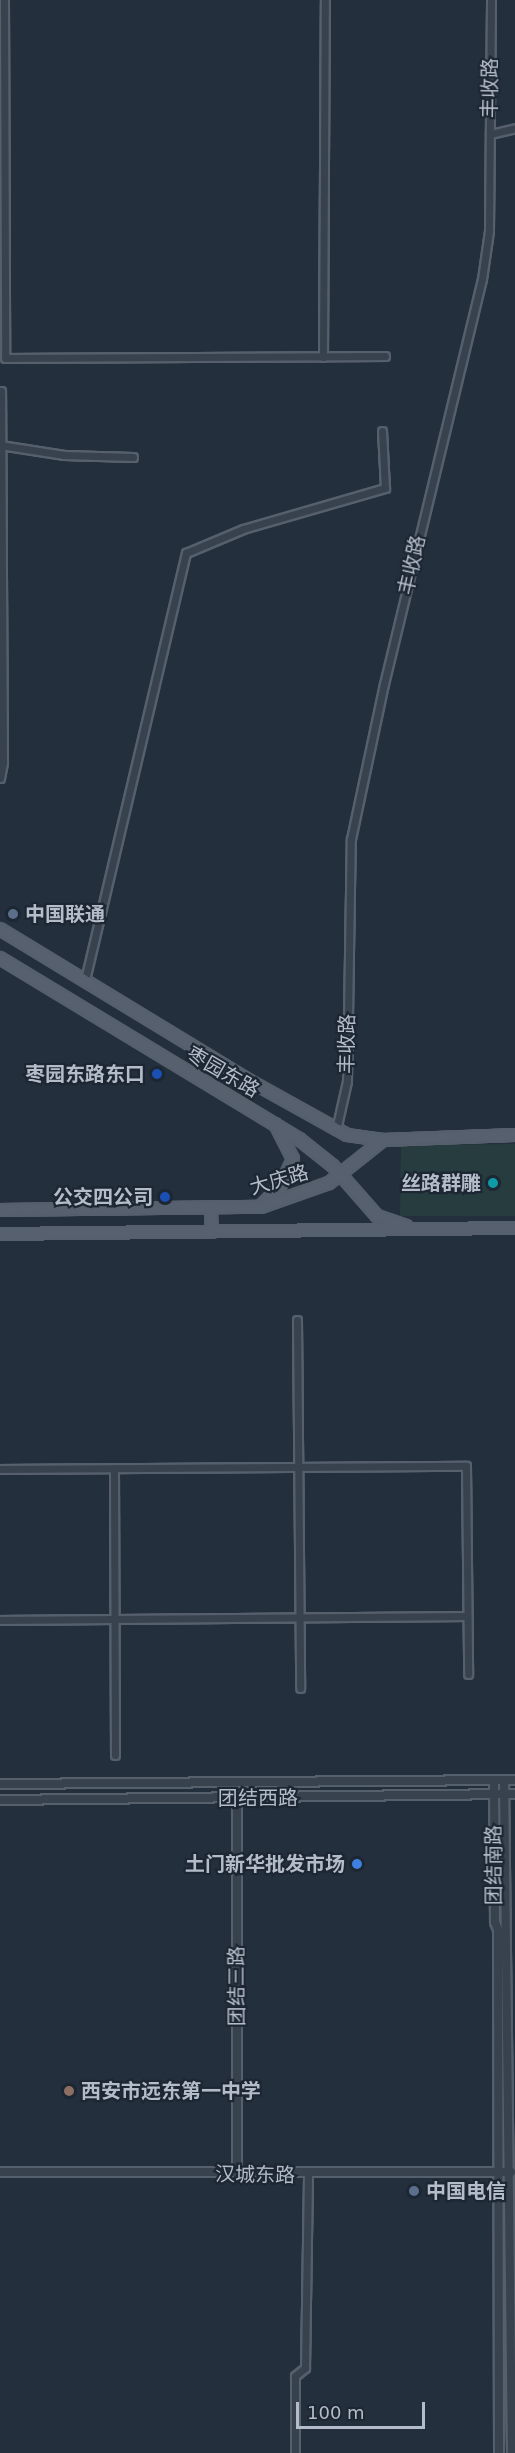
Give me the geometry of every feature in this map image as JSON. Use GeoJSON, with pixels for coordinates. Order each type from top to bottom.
{"type":"FeatureCollection","features":[{"type":"Feature","properties":{"kind":"main road","name":"枣园东路"},"geometry":{"type":"LineString","coordinates":[[0,929],[336,1130],[383,1140]]}},
{"type":"Feature","properties":{"kind":"main road","name":"枣园东路"},"geometry":{"type":"LineString","coordinates":[[0,958],[299,1139],[341,1175],[377,1216],[415,1229]]}},
{"type":"Feature","properties":{"kind":"main road"},"geometry":{"type":"LineString","coordinates":[[261,1207],[280,1187],[293,1159],[274,1124]]}},
{"type":"Feature","properties":{"kind":"main road"},"geometry":{"type":"LineString","coordinates":[[383,1140],[515,1136]]}},
{"type":"Feature","properties":{"kind":"main road","name":"大庆路"},"geometry":{"type":"LineString","coordinates":[[0,1210],[261,1207],[309,1193],[341,1175],[383,1140]]}},
{"type":"Feature","properties":{"kind":"main road"},"geometry":{"type":"LineString","coordinates":[[211,1209],[212,1232]]}},
{"type":"Feature","properties":{"kind":"main road"},"geometry":{"type":"LineString","coordinates":[[0,1234],[515,1228]]}},
{"type":"Feature","properties":{"kind":"street"},"geometry":{"type":"LineString","coordinates":[[4,0],[5,358],[385,356]]}},
{"type":"Feature","properties":{"kind":"street"},"geometry":{"type":"LineString","coordinates":[[323,357],[325,0]]}},
{"type":"Feature","properties":{"kind":"street","name":"丰收路"},"geometry":{"type":"LineString","coordinates":[[336,1130],[347,1082],[351,838],[389,660],[482,279],[489,231],[491,0]]}},
{"type":"Feature","properties":{"kind":"street"},"geometry":{"type":"LineString","coordinates":[[490,134],[515,128]]}},
{"type":"Feature","properties":{"kind":"street"},"geometry":{"type":"LineString","coordinates":[[0,778],[3,762],[2,391]]}},
{"type":"Feature","properties":{"kind":"street"},"geometry":{"type":"LineString","coordinates":[[85,980],[186,553],[243,529],[386,488],[382,431]]}},
{"type":"Feature","properties":{"kind":"street"},"geometry":{"type":"LineString","coordinates":[[1,445],[64,455],[133,457]]}},
{"type":"Feature","properties":{"kind":"street"},"geometry":{"type":"LineString","coordinates":[[297,1320],[300,1688]]}},
{"type":"Feature","properties":{"kind":"street"},"geometry":{"type":"LineString","coordinates":[[0,1469],[466,1466],[468,1674]]}},
{"type":"Feature","properties":{"kind":"street"},"geometry":{"type":"LineString","coordinates":[[114,1468],[115,1755]]}},
{"type":"Feature","properties":{"kind":"street"},"geometry":{"type":"LineString","coordinates":[[0,1620],[467,1616]]}},
{"type":"Feature","properties":{"kind":"street","name":"团结南路"},"geometry":{"type":"LineString","coordinates":[[494,1780],[495,1918],[498,1930],[499,2453]]}},
{"type":"Feature","properties":{"kind":"street","name":"团结南路"},"geometry":{"type":"LineString","coordinates":[[504,1780],[510,1918],[512,2453]]}},
{"type":"Feature","properties":{"kind":"street","name":"团结西路"},"geometry":{"type":"LineString","coordinates":[[0,1784],[515,1780]]}},
{"type":"Feature","properties":{"kind":"street","name":"团结西路"},"geometry":{"type":"LineString","coordinates":[[0,1800],[494,1797],[515,1794]]}},
{"type":"Feature","properties":{"kind":"street","name":"团结三路"},"geometry":{"type":"LineString","coordinates":[[237,1798],[237,2174]]}},
{"type":"Feature","properties":{"kind":"street"},"geometry":{"type":"LineString","coordinates":[[495,1918],[510,1918]]}},
{"type":"Feature","properties":{"kind":"street","name":"汉城东路"},"geometry":{"type":"LineString","coordinates":[[0,2172],[308,2175],[511,2172]]}},
{"type":"Feature","properties":{"kind":"street"},"geometry":{"type":"LineString","coordinates":[[296,2453],[296,2376],[305,2368],[308,2175]]}},
{"type":"Feature","properties":{"kind":"green space"},"geometry":{"type":"Polygon","coordinates":[[[515,1144],[515,1216],[400,1216],[401,1145],[515,1144]]]}},
{"type":"Feature","properties":{"kind":"place","name":"中国联通"},"geometry":{"type":"Point","coordinates":[13,914]}},
{"type":"Feature","properties":{"kind":"place","name":"枣园东路东口"},"geometry":{"type":"Point","coordinates":[157,1074]}},
{"type":"Feature","properties":{"kind":"place","name":"丝路群雕"},"geometry":{"type":"Point","coordinates":[493,1183]}},
{"type":"Feature","properties":{"kind":"place","name":"公交四公司"},"geometry":{"type":"Point","coordinates":[165,1197]}},
{"type":"Feature","properties":{"kind":"place","name":"土门新华批发市场"},"geometry":{"type":"Point","coordinates":[357,1864]}},
{"type":"Feature","properties":{"kind":"place","name":"西安市远东第一中学"},"geometry":{"type":"Point","coordinates":[69,2091]}},
{"type":"Feature","properties":{"kind":"place","name":"中国电信"},"geometry":{"type":"Point","coordinates":[414,2191]}}]}
